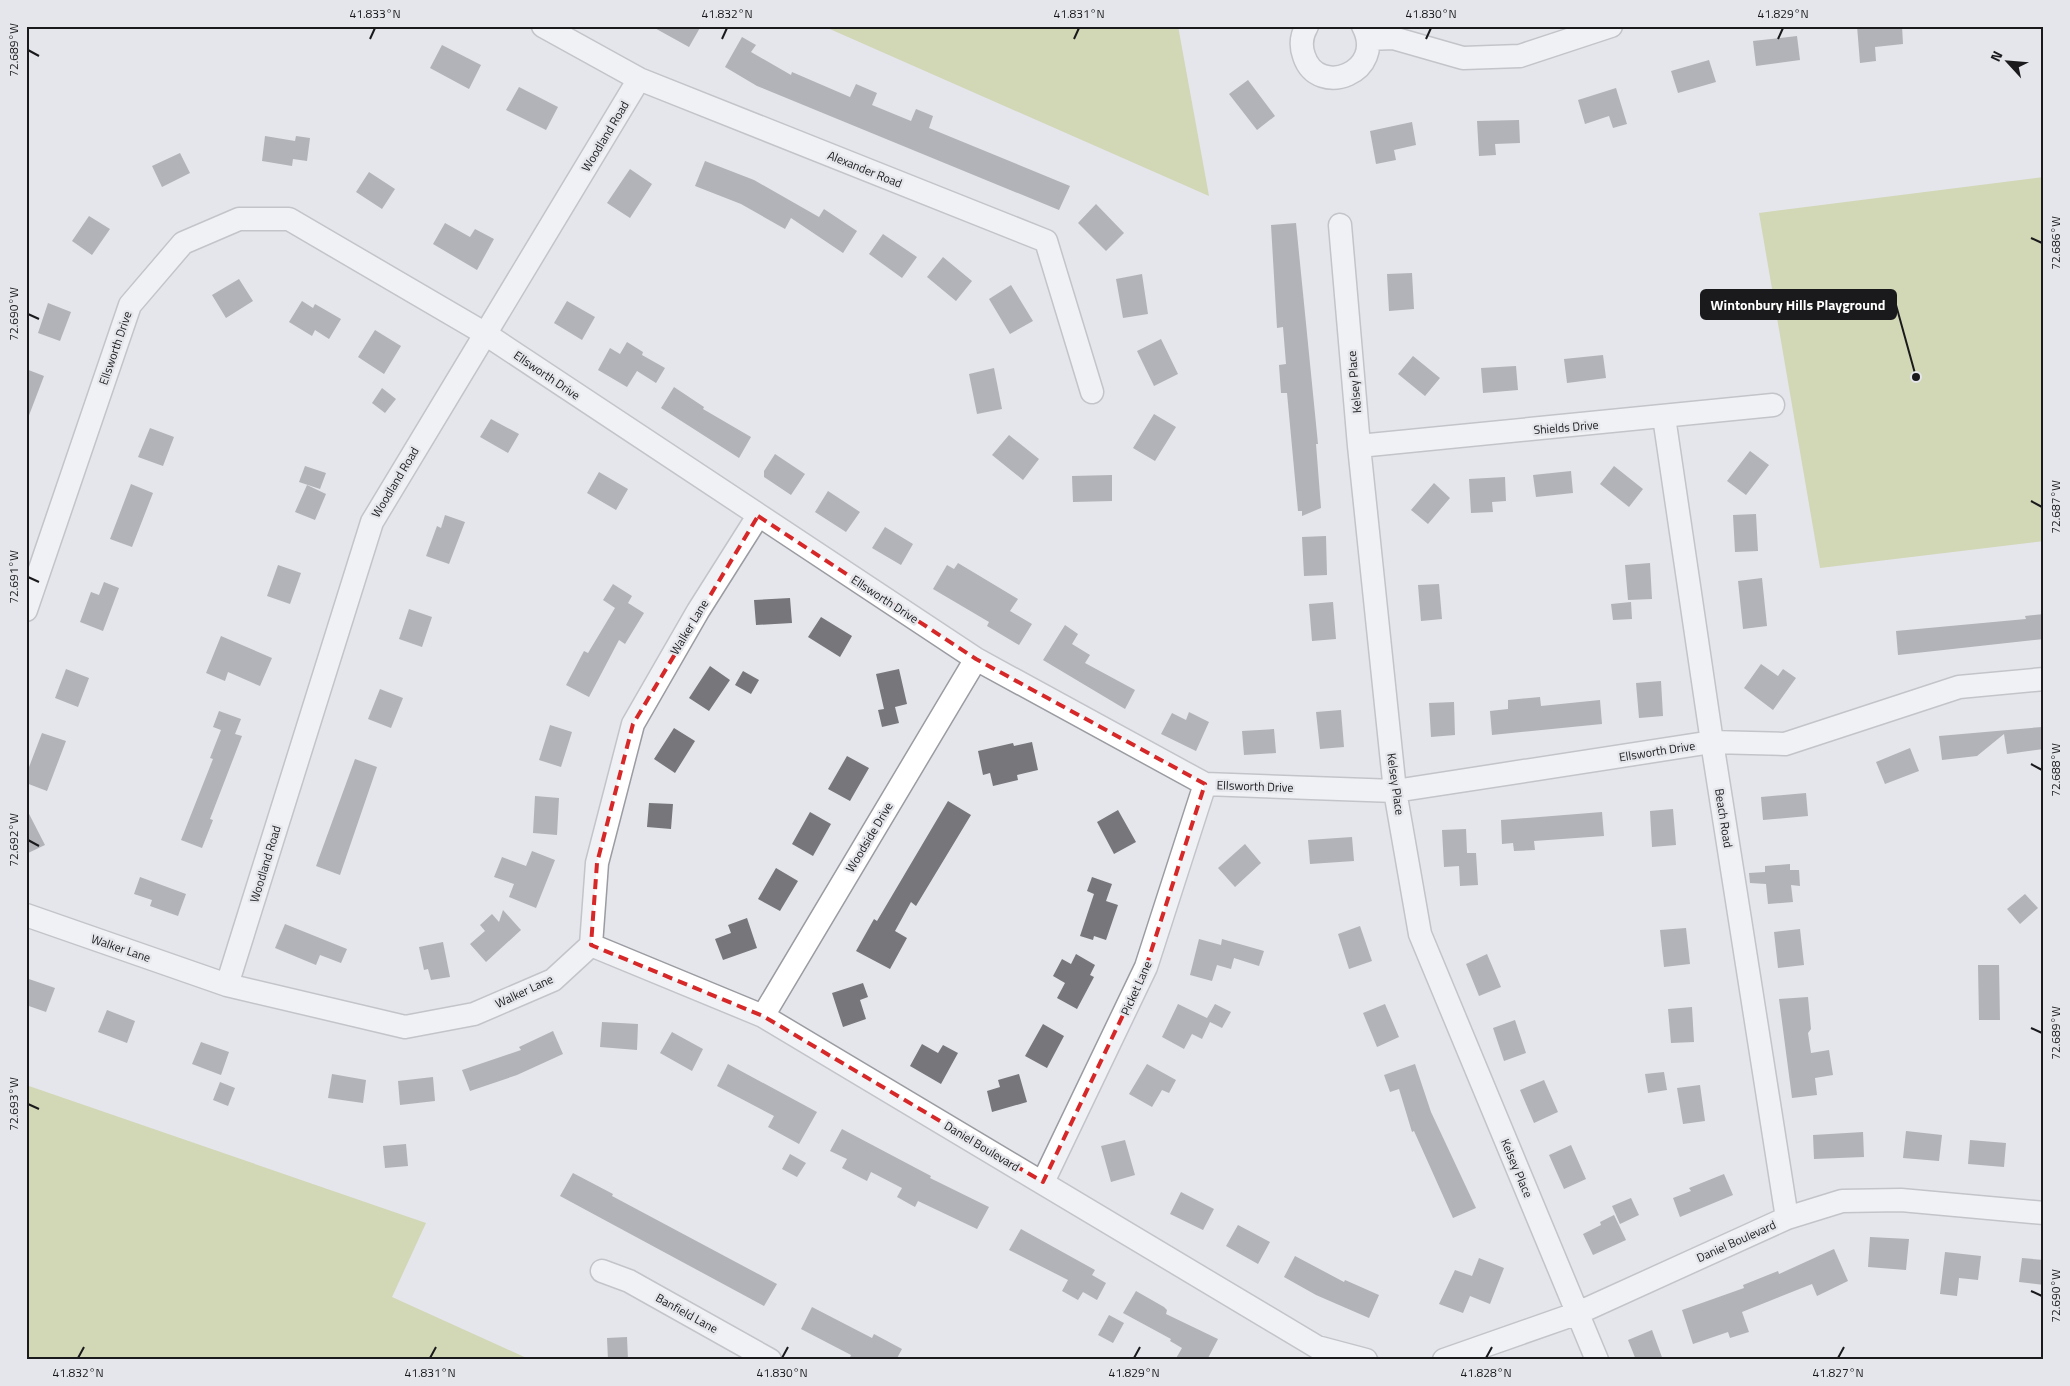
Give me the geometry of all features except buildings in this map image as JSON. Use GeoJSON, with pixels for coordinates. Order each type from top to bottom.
{"type":"FeatureCollection","features":[{"type":"Feature","properties":{"kind":"street","name":"Alexander Road"},"geometry":{"type":"LineString","coordinates":[[543,26],[639,79],[1046,241],[1092,392]]}},
{"type":"Feature","properties":{"kind":"street"},"geometry":{"type":"LineString","coordinates":[[1307,26],[1302,38],[1305,60],[1312,69],[1332,78],[1343,77],[1361,65],[1366,55],[1365,33],[1393,38],[1463,58],[1520,56],[1610,26]]}},
{"type":"Feature","properties":{"kind":"street","name":"Woodland Road"},"geometry":{"type":"LineString","coordinates":[[227,985],[372,522],[484,333],[639,79]]}},
{"type":"Feature","properties":{"kind":"street","name":"Ellsworth Drive"},"geometry":{"type":"LineString","coordinates":[[26,610],[130,305],[183,243],[239,219],[289,219],[484,333],[976,659],[1205,784],[1395,791],[1712,742],[1785,744],[1959,687],[2044,680]]}},
{"type":"Feature","properties":{"kind":"street","name":"Kelsey Place"},"geometry":{"type":"LineString","coordinates":[[1340,225],[1359,446],[1395,791],[1420,934],[1596,1360]]}},
{"type":"Feature","properties":{"kind":"street","name":"Shields Drive"},"geometry":{"type":"LineString","coordinates":[[1359,446],[1773,405]]}},
{"type":"Feature","properties":{"kind":"street","name":"Beach Road"},"geometry":{"type":"LineString","coordinates":[[1664,417],[1712,742],[1787,1218]]}},
{"type":"Feature","properties":{"kind":"street","name":"Walker Lane"},"geometry":{"type":"LineString","coordinates":[[26,915],[227,985],[405,1026],[474,1014],[553,980],[591,945],[596,863],[633,724],[698,611],[758,516]]}},
{"type":"Feature","properties":{"kind":"street","name":"Woodside Drive"},"geometry":{"type":"LineString","coordinates":[[763,1016],[976,659]]}},
{"type":"Feature","properties":{"kind":"street","name":"Picket Lane"},"geometry":{"type":"LineString","coordinates":[[1042,1182],[1146,967],[1205,784]]}},
{"type":"Feature","properties":{"kind":"street","name":"Daniel Boulevard"},"geometry":{"type":"LineString","coordinates":[[591,945],[763,1016],[1317,1347],[1366,1360]]}},
{"type":"Feature","properties":{"kind":"street","name":"Daniel Boulevard"},"geometry":{"type":"LineString","coordinates":[[1444,1360],[1578,1313],[1787,1218],[1842,1201],[1901,1200],[2044,1213]]}},
{"type":"Feature","properties":{"kind":"street","name":"Banfield Lane"},"geometry":{"type":"LineString","coordinates":[[602,1271],[630,1281],[770,1360]]}},
{"type":"Feature","properties":{"kind":"highlighted area"},"geometry":{"type":"Polygon","coordinates":[[[758,516],[976,659],[1205,784],[1146,967],[1043,1182],[763,1016],[591,945],[597,863],[633,724],[758,516]]]}},
{"type":"Feature","properties":{"kind":"green space"},"geometry":{"type":"Polygon","coordinates":[[[823,26],[1178,26],[1209,196],[823,26]]]}},
{"type":"Feature","properties":{"kind":"green space"},"geometry":{"type":"Polygon","coordinates":[[[2044,177],[2044,541],[1820,568],[1759,213],[2044,177]]]}},
{"type":"Feature","properties":{"kind":"green space"},"geometry":{"type":"Polygon","coordinates":[[[26,1085],[426,1223],[392,1297],[531,1360],[26,1360],[26,1085]]]}},
{"type":"Feature","properties":{"kind":"place","name":"Wintonbury Hills Playground"},"geometry":{"type":"Point","coordinates":[1916,377]}}]}
